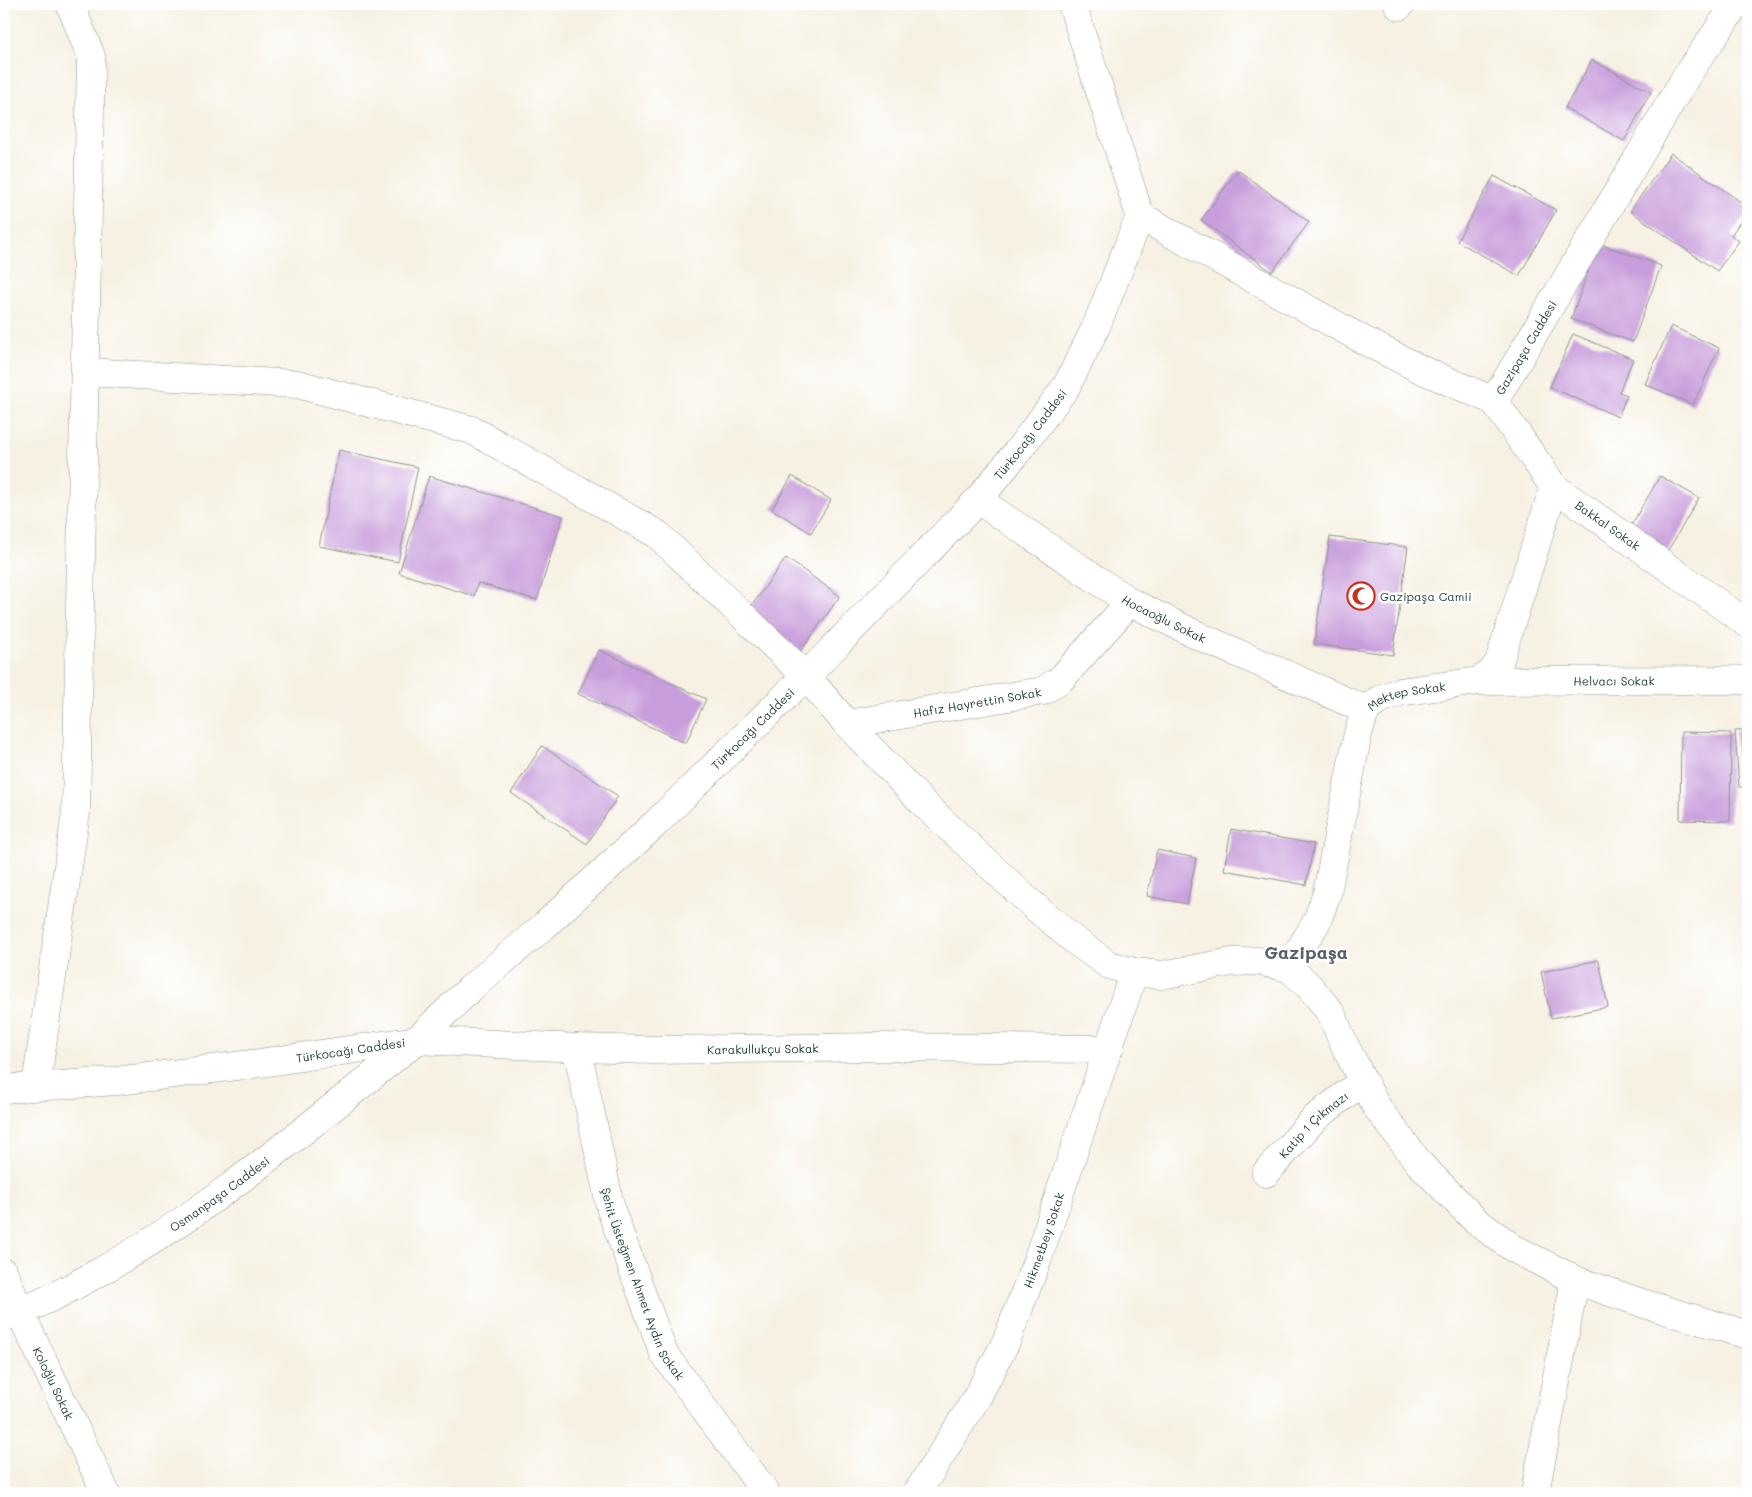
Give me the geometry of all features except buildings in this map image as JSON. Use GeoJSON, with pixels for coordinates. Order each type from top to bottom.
{"type":"FeatureCollection","features":[{"type":"Feature","properties":{"kind":"street"},"geometry":{"type":"LineString","coordinates":[[36,1086],[76,812],[91,56],[70,4]]}},
{"type":"Feature","properties":{"kind":"street"},"geometry":{"type":"LineString","coordinates":[[1072,4],[1140,216]]}},
{"type":"Feature","properties":{"kind":"street","name":"Gazipaşa Caddesi"},"geometry":{"type":"LineString","coordinates":[[1140,216],[1365,341],[1418,368],[1494,401],[1687,75],[1736,4]]}},
{"type":"Feature","properties":{"kind":"street","name":"Türkocağı Caddesi"},"geometry":{"type":"LineString","coordinates":[[4,1089],[117,1081],[260,1063],[417,1040],[470,989],[545,925],[654,825],[806,676],[978,500],[1066,387],[1096,327],[1140,216]]}},
{"type":"Feature","properties":{"kind":"street"},"geometry":{"type":"LineString","coordinates":[[85,372],[297,384],[472,430],[657,534],[806,676],[848,724],[925,805],[1033,906],[1074,940],[1109,965],[1134,972],[1162,975],[1232,962],[1258,961],[1290,968],[1310,987],[1331,1013],[1376,1106],[1418,1163],[1477,1222],[1513,1248],[1575,1280],[1642,1303],[1748,1335]]}},
{"type":"Feature","properties":{"kind":"street","name":"Bakkal Sokak"},"geometry":{"type":"LineString","coordinates":[[1494,401],[1554,487],[1748,624]]}},
{"type":"Feature","properties":{"kind":"street"},"geometry":{"type":"LineString","coordinates":[[1478,681],[1492,672],[1499,662],[1554,487]]}},
{"type":"Feature","properties":{"kind":"street","name":"Hocaoğlu Sokak"},"geometry":{"type":"LineString","coordinates":[[978,500],[1130,602],[1199,636],[1366,710]]}},
{"type":"Feature","properties":{"kind":"street","name":"Hafız Hayrettin Sokak"},"geometry":{"type":"LineString","coordinates":[[848,724],[1043,691],[1061,679],[1130,602]]}},
{"type":"Feature","properties":{"kind":"street","name":"Helvacı Sokak"},"geometry":{"type":"LineString","coordinates":[[1478,681],[1748,680]]}},
{"type":"Feature","properties":{"kind":"street","name":"Mektep Sokak"},"geometry":{"type":"LineString","coordinates":[[1290,968],[1317,921],[1327,893],[1358,733],[1366,710],[1380,699],[1398,692],[1478,681]]}},
{"type":"Feature","properties":{"kind":"street","name":"Hikmetbey Sokak"},"geometry":{"type":"LineString","coordinates":[[918,1493],[976,1399],[1006,1342],[1038,1258],[1134,972]]}},
{"type":"Feature","properties":{"kind":"street","name":"Karakullukçu Sokak"},"geometry":{"type":"LineString","coordinates":[[417,1040],[653,1050],[878,1047],[1109,1049]]}},
{"type":"Feature","properties":{"kind":"street","name":"Osmanpaşa Caddesi"},"geometry":{"type":"LineString","coordinates":[[12,1315],[75,1286],[134,1253],[200,1208],[269,1157],[417,1040]]}},
{"type":"Feature","properties":{"kind":"street","name":"Şehit Üsteğmen Ahmet Aydın Sokak"},"geometry":{"type":"LineString","coordinates":[[577,1048],[611,1210],[664,1354],[766,1493]]}},
{"type":"Feature","properties":{"kind":"street","name":"Katip 1 Çıkmazı"},"geometry":{"type":"LineString","coordinates":[[1266,1173],[1314,1119],[1363,1081]]}},
{"type":"Feature","properties":{"kind":"street","name":"Koloğlu Sokak"},"geometry":{"type":"LineString","coordinates":[[4,1273],[12,1315],[106,1493]]}},
{"type":"Feature","properties":{"kind":"street"},"geometry":{"type":"LineString","coordinates":[[1535,1493],[1575,1280]]}},
{"type":"Feature","properties":{"kind":"place","name":"Gazipaşa Camii"},"geometry":{"type":"Point","coordinates":[1361,596]}},
{"type":"Feature","properties":{"kind":"district","name":"Gazipaşa"},"geometry":{"type":"Point","coordinates":[1306,952]}}]}
